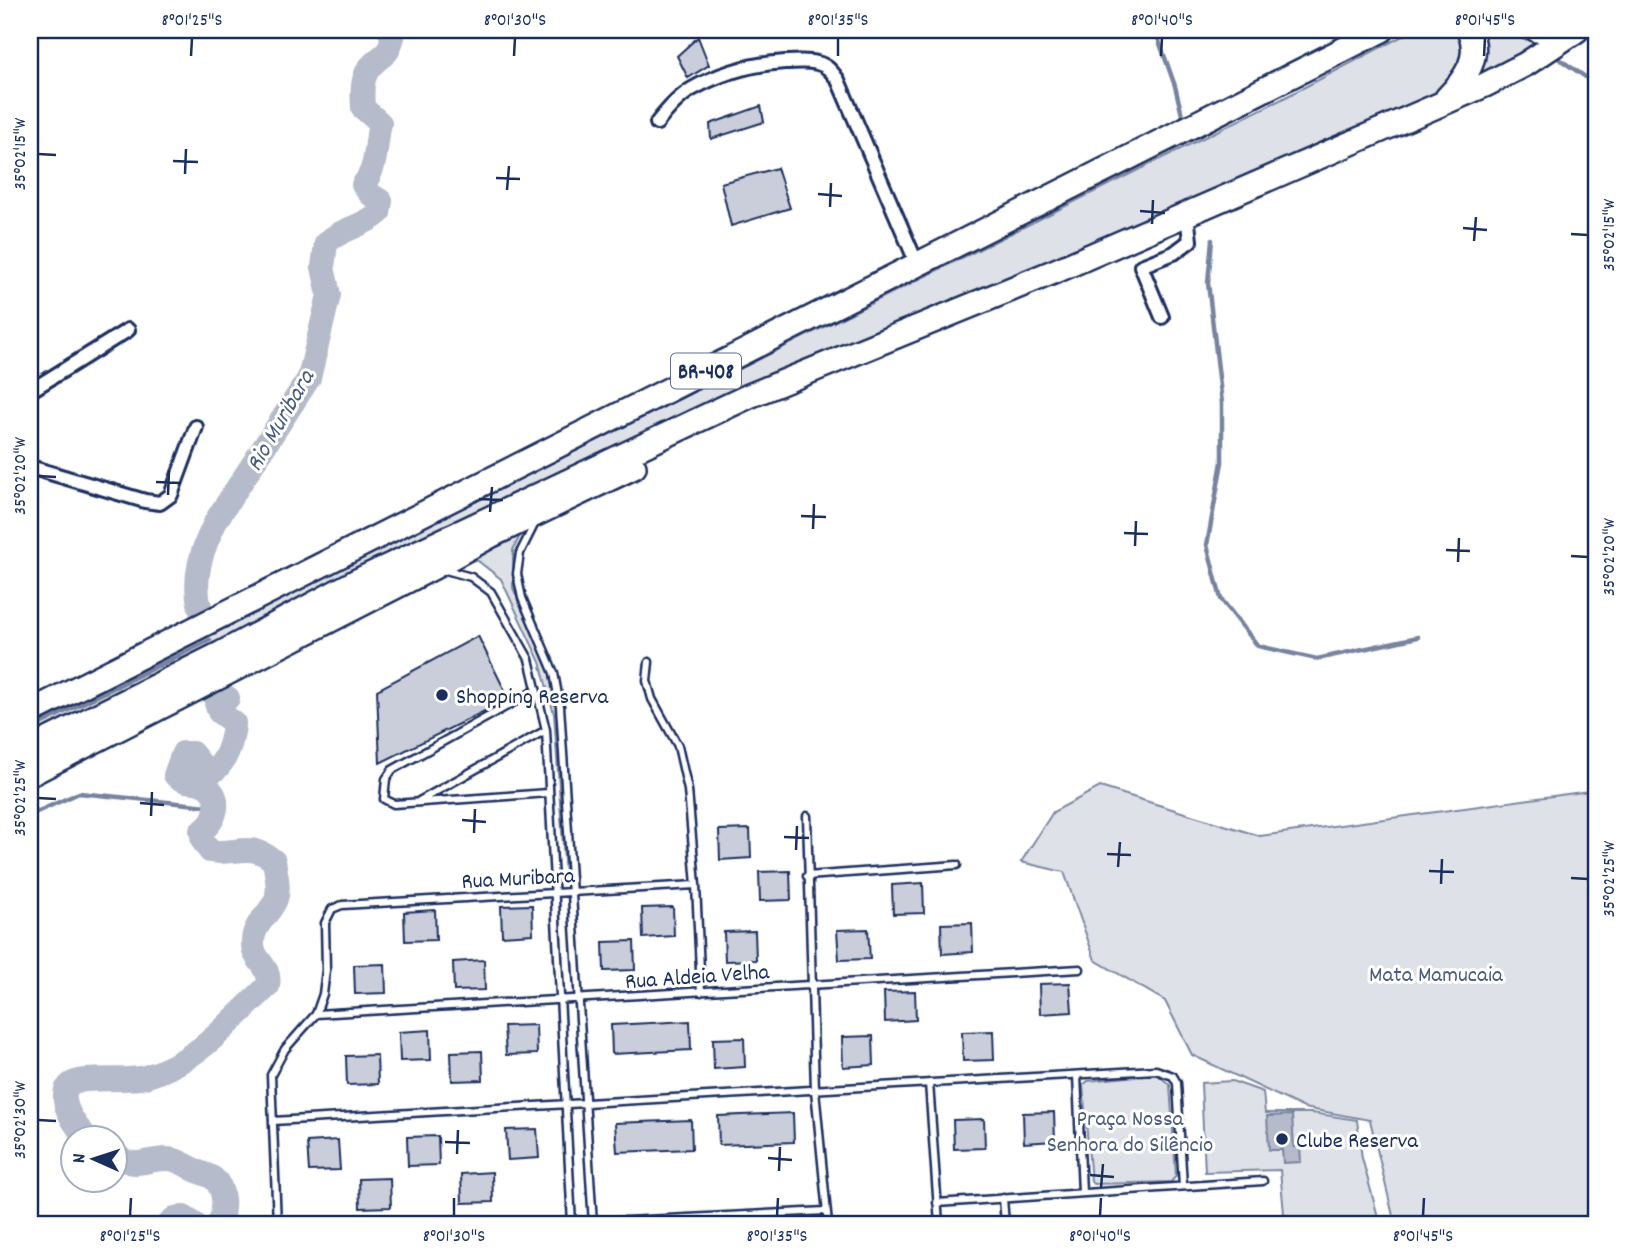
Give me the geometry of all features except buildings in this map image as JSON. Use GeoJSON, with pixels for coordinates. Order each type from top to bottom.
{"type":"FeatureCollection","features":[{"type":"Feature","properties":{"kind":"highway","name":"BR-408"},"geometry":{"type":"LineString","coordinates":[[30,712],[1382,30]]}},
{"type":"Feature","properties":{"kind":"highway"},"geometry":{"type":"LineString","coordinates":[[1442,103],[1469,71],[1474,55],[1473,37],[1469,30]]}},
{"type":"Feature","properties":{"kind":"highway"},"geometry":{"type":"LineString","coordinates":[[1537,30],[1575,31]]}},
{"type":"Feature","properties":{"kind":"highway","name":"BR-408"},"geometry":{"type":"LineString","coordinates":[[30,750],[355,582],[749,396],[1058,270],[1442,103],[1526,64],[1575,31]]}},
{"type":"Feature","properties":{"kind":"highway"},"geometry":{"type":"LineString","coordinates":[[30,774],[492,535],[691,438],[721,421],[749,396]]}},
{"type":"Feature","properties":{"kind":"street"},"geometry":{"type":"LineString","coordinates":[[657,123],[689,90],[735,69],[798,61],[817,62],[829,68],[838,79],[917,264]]}},
{"type":"Feature","properties":{"kind":"street"},"geometry":{"type":"LineString","coordinates":[[1162,317],[1141,266],[1174,254],[1190,241],[1188,214]]}},
{"type":"Feature","properties":{"kind":"street"},"geometry":{"type":"LineString","coordinates":[[30,391],[128,330]]}},
{"type":"Feature","properties":{"kind":"street"},"geometry":{"type":"LineString","coordinates":[[30,467],[160,503],[172,495],[195,427]]}},
{"type":"Feature","properties":{"kind":"lane"},"geometry":{"type":"LineString","coordinates":[[541,512],[520,553],[517,574],[522,598],[554,673],[560,706],[593,1224]]}},
{"type":"Feature","properties":{"kind":"lane"},"geometry":{"type":"LineString","coordinates":[[433,567],[471,578],[491,592],[529,659],[546,730],[572,1224]]}},
{"type":"Feature","properties":{"kind":"lane"},"geometry":{"type":"LineString","coordinates":[[649,662],[648,681],[652,699],[678,746],[688,790],[701,992]]}},
{"type":"Feature","properties":{"kind":"lane"},"geometry":{"type":"LineString","coordinates":[[536,690],[392,770],[386,779],[384,799],[394,804],[548,793]]}},
{"type":"Feature","properties":{"kind":"lane"},"geometry":{"type":"LineString","coordinates":[[417,802],[546,730]]}},
{"type":"Feature","properties":{"kind":"lane"},"geometry":{"type":"LineString","coordinates":[[548,771],[565,767]]}},
{"type":"Feature","properties":{"kind":"lane"},"geometry":{"type":"LineString","coordinates":[[807,816],[815,1090],[828,1224]]}},
{"type":"Feature","properties":{"kind":"lane"},"geometry":{"type":"LineString","coordinates":[[807,876],[957,865]]}},
{"type":"Feature","properties":{"kind":"lane","name":"Rua Muribara"},"geometry":{"type":"LineString","coordinates":[[316,1014],[323,994],[326,970],[325,923],[332,909],[342,905],[696,886]]}},
{"type":"Feature","properties":{"kind":"lane","name":"Rua Aldeia Velha"},"geometry":{"type":"LineString","coordinates":[[316,1014],[1080,969]]}},
{"type":"Feature","properties":{"kind":"lane"},"geometry":{"type":"LineString","coordinates":[[277,1224],[270,1083],[274,1067],[285,1049],[316,1014]]}},
{"type":"Feature","properties":{"kind":"lane"},"geometry":{"type":"LineString","coordinates":[[273,1121],[1156,1070],[1173,1076],[1177,1083],[1183,1186]]}},
{"type":"Feature","properties":{"kind":"lane"},"geometry":{"type":"LineString","coordinates":[[1077,1075],[1082,1193]]}},
{"type":"Feature","properties":{"kind":"lane"},"geometry":{"type":"LineString","coordinates":[[929,1083],[939,1224]]}},
{"type":"Feature","properties":{"kind":"lane"},"geometry":{"type":"LineString","coordinates":[[937,1203],[1263,1181]]}},
{"type":"Feature","properties":{"kind":"lane"},"geometry":{"type":"LineString","coordinates":[[1003,1198],[1005,1224]]}},
{"type":"Feature","properties":{"kind":"lane"},"geometry":{"type":"LineString","coordinates":[[566,1224],[826,1210]]}},
{"type":"Feature","properties":{"kind":"green space"},"geometry":{"type":"Polygon","coordinates":[[[1414,30],[1464,30],[1469,55],[1436,95],[1143,226],[30,741],[30,724],[1280,100],[1414,30]]]}},
{"type":"Feature","properties":{"kind":"green space"},"geometry":{"type":"Polygon","coordinates":[[[1480,30],[1507,30],[1524,40],[1548,39],[1478,75],[1484,60],[1480,30]]]}},
{"type":"Feature","properties":{"kind":"green space"},"geometry":{"type":"Polygon","coordinates":[[[524,527],[513,550],[513,588],[549,667],[557,697],[570,876],[567,877],[554,714],[540,662],[501,579],[478,561],[457,556],[524,527]]]}},
{"type":"Feature","properties":{"kind":"green space","name":"Mata Mamucaia"},"geometry":{"type":"Polygon","coordinates":[[[1100,787],[1260,836],[1597,790],[1597,1224],[1395,1224],[1370,1120],[1304,1108],[1192,1055],[1165,1001],[1095,960],[1064,872],[1021,862],[1053,812],[1100,787]]]}},
{"type":"Feature","properties":{"kind":"green space","name":"Praça Nossa Senhora do Silêncio"},"geometry":{"type":"Polygon","coordinates":[[[1157,1074],[1170,1085],[1176,1176],[1171,1182],[1094,1184],[1091,1182],[1083,1085],[1088,1081],[1157,1074]]]}},
{"type":"Feature","properties":{"kind":"green space","name":"Clube Reserva"},"geometry":{"type":"Polygon","coordinates":[[[1232,1081],[1263,1092],[1265,1113],[1312,1113],[1357,1120],[1362,1158],[1380,1224],[1285,1224],[1280,1170],[1205,1172],[1201,1083],[1232,1081]]]}},
{"type":"Feature","properties":{"kind":"water"},"geometry":{"type":"Polygon","coordinates":[[[1292,1115],[1294,1147],[1300,1147],[1301,1162],[1283,1163],[1282,1150],[1269,1150],[1267,1116],[1292,1115]]]}},
{"type":"Feature","properties":{"kind":"waterway","name":"Rio Muribara"},"geometry":{"type":"LineString","coordinates":[[201,611],[198,575],[203,552],[217,519],[309,378],[329,295],[323,267],[326,243],[379,213],[381,201],[363,185],[374,163],[380,123],[363,108],[363,90],[364,78],[369,68],[389,49],[393,37],[389,30]]}},
{"type":"Feature","properties":{"kind":"waterway"},"geometry":{"type":"LineString","coordinates":[[1144,30],[1158,38],[1182,115]]}},
{"type":"Feature","properties":{"kind":"waterway"},"geometry":{"type":"LineString","coordinates":[[1552,54],[1597,85]]}},
{"type":"Feature","properties":{"kind":"waterway"},"geometry":{"type":"LineString","coordinates":[[1212,240],[1208,283],[1222,403],[1222,462],[1207,545],[1221,599],[1258,646],[1317,659],[1418,637]]}},
{"type":"Feature","properties":{"kind":"waterway"},"geometry":{"type":"LineString","coordinates":[[30,729],[210,640]]}},
{"type":"Feature","properties":{"kind":"waterway","name":"Rio Muribara"},"geometry":{"type":"LineString","coordinates":[[76,1124],[65,1096],[66,1089],[71,1084],[85,1080],[145,1077],[164,1070],[212,1039],[268,986],[267,973],[255,954],[253,942],[259,924],[277,895],[274,861],[257,851],[210,851],[203,841],[201,831],[215,814],[214,794],[202,784],[183,780],[175,775],[183,753],[192,753],[209,774],[220,765],[230,744],[234,723],[219,712],[216,703],[228,698]]}},
{"type":"Feature","properties":{"kind":"waterway"},"geometry":{"type":"LineString","coordinates":[[30,815],[79,793],[217,807]]}},
{"type":"Feature","properties":{"kind":"waterway","name":"Rio Muribara"},"geometry":{"type":"LineString","coordinates":[[130,1162],[174,1160],[213,1178],[220,1188],[223,1200],[219,1224]]}},
{"type":"Feature","properties":{"kind":"waterway","name":"Rio Muribara"},"geometry":{"type":"LineString","coordinates":[[169,1224],[175,1218],[184,1217],[195,1224]]}},
{"type":"Feature","properties":{"kind":"place","name":"Shopping Reserva"},"geometry":{"type":"Point","coordinates":[442,695]}},
{"type":"Feature","properties":{"kind":"place","name":"Clube Reserva"},"geometry":{"type":"Point","coordinates":[1282,1139]}}]}
